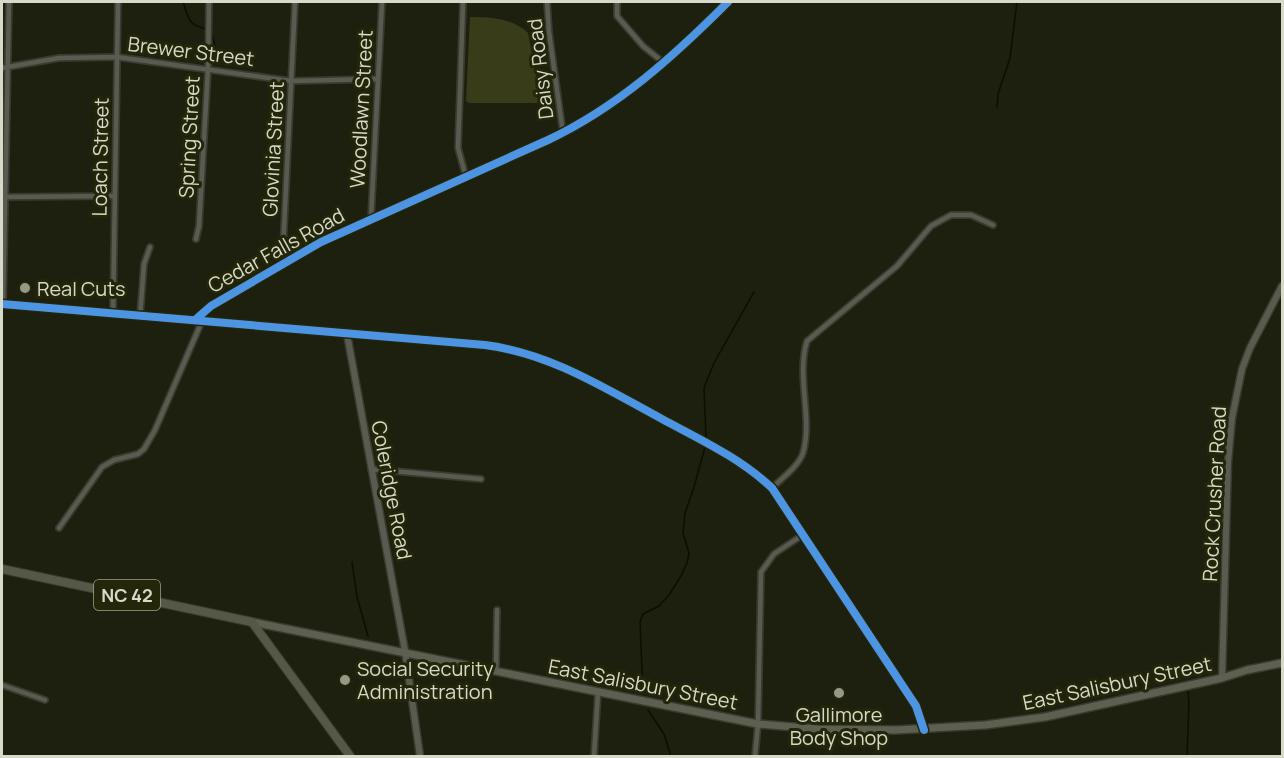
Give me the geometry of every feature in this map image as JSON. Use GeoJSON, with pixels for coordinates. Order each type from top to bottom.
{"type":"FeatureCollection","features":[{"type":"Feature","properties":{"kind":"main road","name":"East Salisbury Street"},"geometry":{"type":"LineString","coordinates":[[2,569],[758,724],[825,729],[924,729],[985,725],[1045,717],[1282,663]]}},
{"type":"Feature","properties":{"kind":"main road"},"geometry":{"type":"LineString","coordinates":[[252,622],[350,756]]}},
{"type":"Feature","properties":{"kind":"street"},"geometry":{"type":"LineString","coordinates":[[9,2],[5,68],[2,304],[485,345],[512,349],[543,358],[728,454],[755,472],[772,488],[916,706],[924,729]]}},
{"type":"Feature","properties":{"kind":"street","name":"Loach Street"},"geometry":{"type":"LineString","coordinates":[[113,313],[118,2]]}},
{"type":"Feature","properties":{"kind":"street","name":"Spring Street"},"geometry":{"type":"LineString","coordinates":[[196,239],[199,226],[208,69],[209,2]]}},
{"type":"Feature","properties":{"kind":"street","name":"Glovinia Street"},"geometry":{"type":"LineString","coordinates":[[285,261],[283,249],[294,2]]}},
{"type":"Feature","properties":{"kind":"street","name":"Woodlawn Street"},"geometry":{"type":"LineString","coordinates":[[371,218],[381,2]]}},
{"type":"Feature","properties":{"kind":"street"},"geometry":{"type":"LineString","coordinates":[[463,2],[458,148],[466,177]]}},
{"type":"Feature","properties":{"kind":"street","name":"Daisy Road"},"geometry":{"type":"LineString","coordinates":[[547,2],[563,133]]}},
{"type":"Feature","properties":{"kind":"street"},"geometry":{"type":"LineString","coordinates":[[617,2],[617,16],[643,46],[664,63]]}},
{"type":"Feature","properties":{"kind":"street","name":"Cedar Falls Road"},"geometry":{"type":"LineString","coordinates":[[198,320],[211,306],[285,261],[371,218],[563,133],[622,96],[664,63],[728,2]]}},
{"type":"Feature","properties":{"kind":"street"},"geometry":{"type":"LineString","coordinates":[[2,9],[8,9]]}},
{"type":"Feature","properties":{"kind":"street","name":"Brewer Street"},"geometry":{"type":"LineString","coordinates":[[5,68],[59,58],[117,57],[291,81],[377,79]]}},
{"type":"Feature","properties":{"kind":"street"},"geometry":{"type":"LineString","coordinates":[[4,197],[114,196]]}},
{"type":"Feature","properties":{"kind":"street"},"geometry":{"type":"LineString","coordinates":[[772,488],[789,472],[802,454],[805,437],[803,355],[807,341],[897,267],[932,226],[951,215],[971,215],[993,225]]}},
{"type":"Feature","properties":{"kind":"street"},"geometry":{"type":"LineString","coordinates":[[140,316],[144,264],[150,247]]}},
{"type":"Feature","properties":{"kind":"street","name":"Rock Crusher Road"},"geometry":{"type":"LineString","coordinates":[[1222,678],[1229,453],[1233,409],[1242,369],[1250,348],[1282,286]]}},
{"type":"Feature","properties":{"kind":"street"},"geometry":{"type":"LineString","coordinates":[[59,528],[102,467],[114,460],[134,456],[144,449],[155,430],[198,320]]}},
{"type":"Feature","properties":{"kind":"street","name":"Coleridge Road"},"geometry":{"type":"LineString","coordinates":[[347,334],[405,651],[420,756]]}},
{"type":"Feature","properties":{"kind":"street"},"geometry":{"type":"LineString","coordinates":[[371,469],[481,479]]}},
{"type":"Feature","properties":{"kind":"street"},"geometry":{"type":"LineString","coordinates":[[756,756],[760,572],[774,554],[804,534]]}},
{"type":"Feature","properties":{"kind":"street"},"geometry":{"type":"LineString","coordinates":[[496,671],[497,610]]}},
{"type":"Feature","properties":{"kind":"street"},"geometry":{"type":"LineString","coordinates":[[2,684],[45,700]]}},
{"type":"Feature","properties":{"kind":"street"},"geometry":{"type":"LineString","coordinates":[[594,756],[598,692]]}},
{"type":"Feature","properties":{"kind":"green space"},"geometry":{"type":"Polygon","coordinates":[[[470,17],[508,21],[528,33],[537,79],[538,103],[469,103],[466,101],[470,17]]]}},
{"type":"Feature","properties":{"kind":"waterway"},"geometry":{"type":"LineString","coordinates":[[183,2],[192,23],[207,29]]}},
{"type":"Feature","properties":{"kind":"waterway"},"geometry":{"type":"LineString","coordinates":[[997,107],[998,94],[1010,58],[1017,2]]}},
{"type":"Feature","properties":{"kind":"waterway"},"geometry":{"type":"LineString","coordinates":[[211,31],[217,53]]}},
{"type":"Feature","properties":{"kind":"waterway"},"geometry":{"type":"LineString","coordinates":[[706,437],[704,388],[714,363],[754,292]]}},
{"type":"Feature","properties":{"kind":"waterway"},"geometry":{"type":"LineString","coordinates":[[643,693],[640,622],[643,614],[659,606],[669,595],[687,563],[689,553],[683,533],[685,513],[705,447]]}},
{"type":"Feature","properties":{"kind":"waterway"},"geometry":{"type":"LineString","coordinates":[[352,562],[357,597],[368,636]]}},
{"type":"Feature","properties":{"kind":"waterway"},"geometry":{"type":"LineString","coordinates":[[1184,756],[1187,755],[1188,691]]}},
{"type":"Feature","properties":{"kind":"waterway"},"geometry":{"type":"LineString","coordinates":[[648,710],[664,734],[671,756]]}},
{"type":"Feature","properties":{"kind":"cycle path"},"geometry":{"type":"LineString","coordinates":[[195,320],[211,306],[321,242],[574,127],[644,79],[728,2]]}},
{"type":"Feature","properties":{"kind":"cycle path"},"geometry":{"type":"LineString","coordinates":[[2,304],[485,345],[532,356],[577,374],[720,450],[760,477],[772,488],[916,706],[924,730]]}},
{"type":"Feature","properties":{"kind":"place","name":"Real Cuts"},"geometry":{"type":"Point","coordinates":[25,288]}},
{"type":"Feature","properties":{"kind":"place","name":"Social Security Administration"},"geometry":{"type":"Point","coordinates":[345,680]}},
{"type":"Feature","properties":{"kind":"place","name":"Gallimore Body Shop"},"geometry":{"type":"Point","coordinates":[839,693]}}]}
